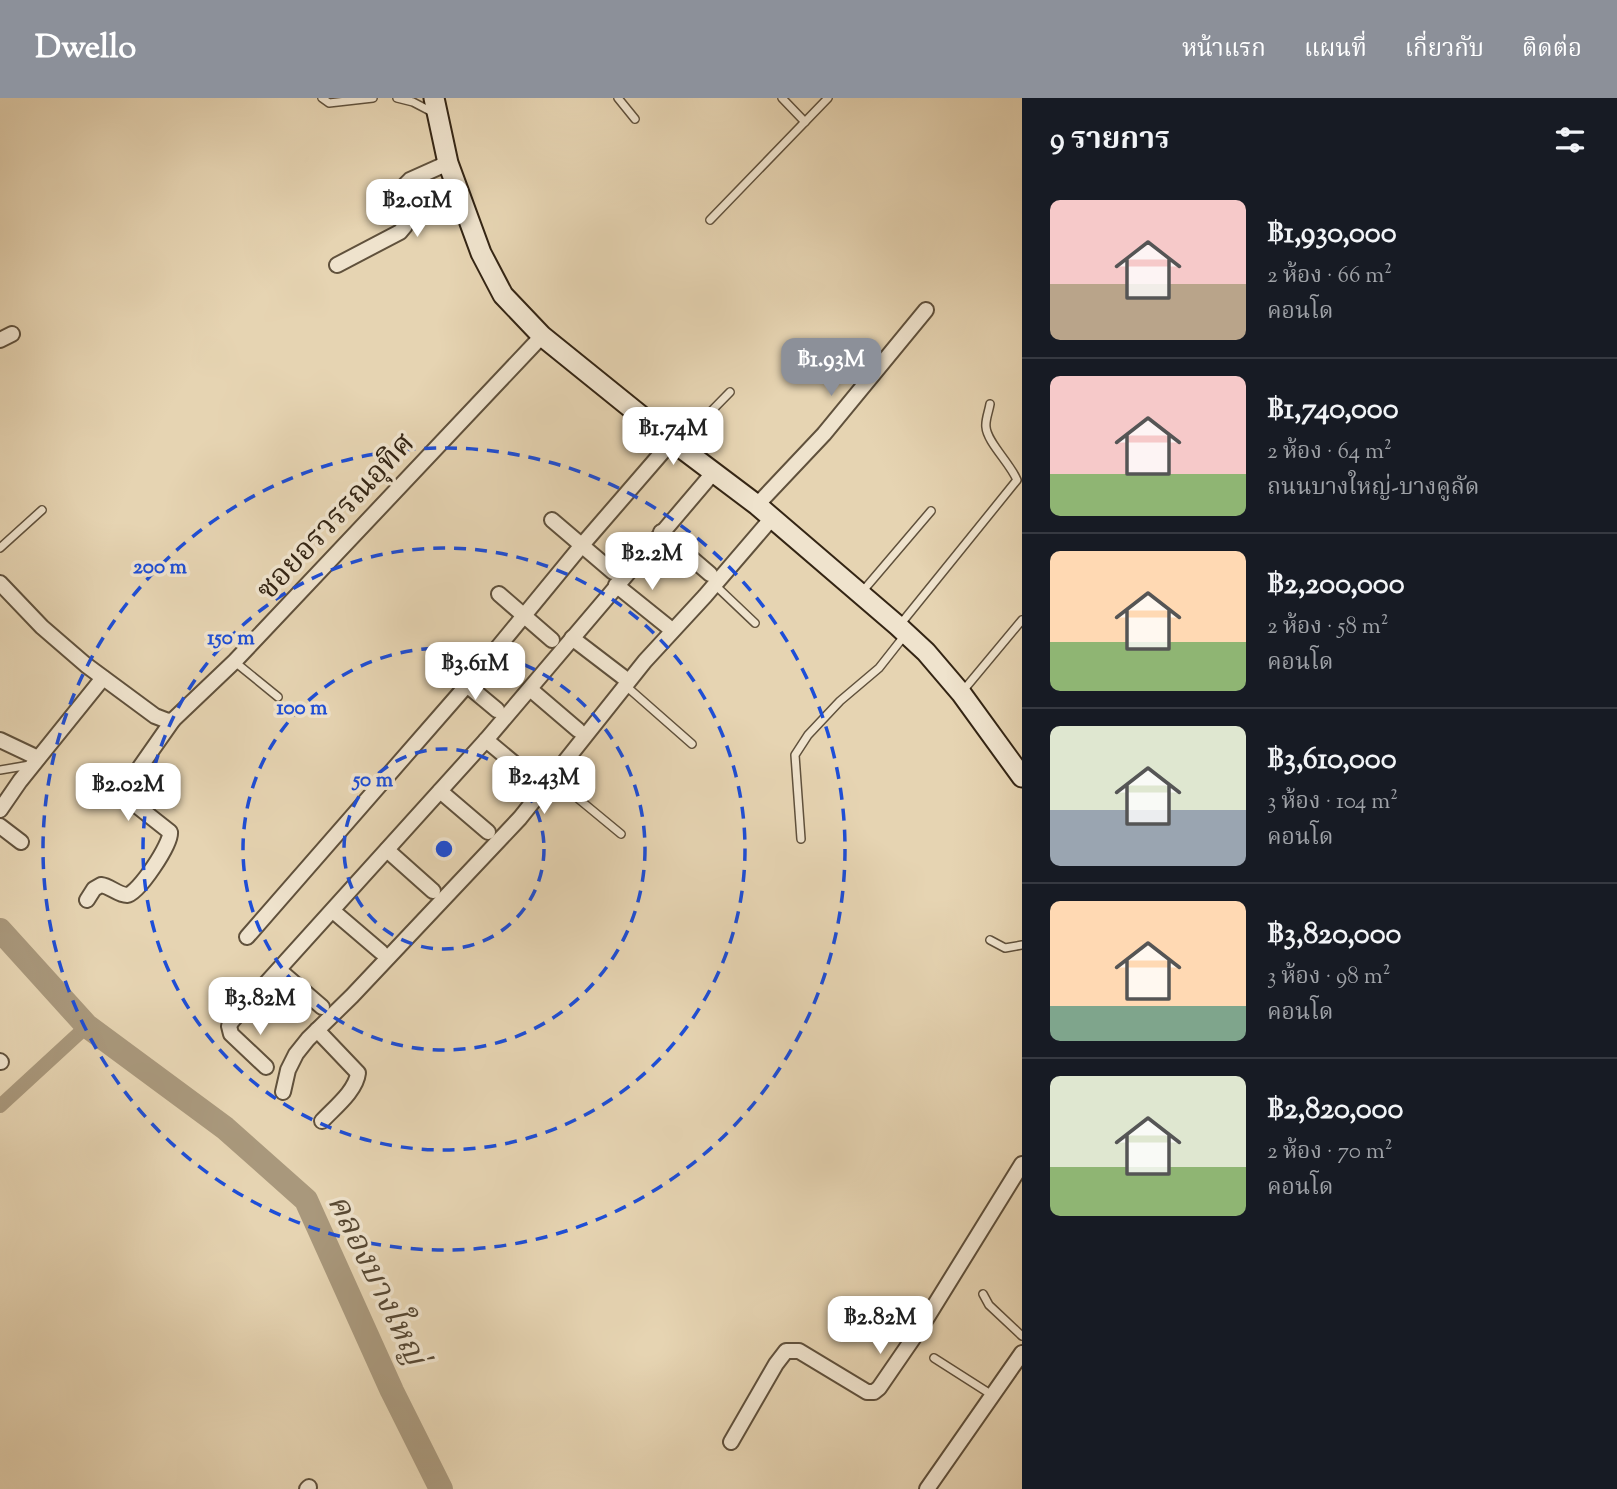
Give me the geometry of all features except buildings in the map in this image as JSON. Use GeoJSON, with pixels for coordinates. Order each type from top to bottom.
{"type":"FeatureCollection","features":[{"type":"Feature","properties":{"kind":"street"},"geometry":{"type":"LineString","coordinates":[[437,105],[448,163],[491,275],[503,295],[542,336],[757,505],[862,593],[926,652],[961,693],[1022,777]]}},
{"type":"Feature","properties":{"kind":"street"},"geometry":{"type":"LineString","coordinates":[[337,265],[400,232],[405,226],[405,186],[410,180],[448,163]]}},
{"type":"Feature","properties":{"kind":"street"},"geometry":{"type":"LineString","coordinates":[[757,505],[824,433],[926,310]]}},
{"type":"Feature","properties":{"kind":"street","name":"ซอยอรวรรณอุทิศ"},"geometry":{"type":"LineString","coordinates":[[87,900],[94,888],[101,885],[124,895],[135,891],[171,838],[167,829],[127,798],[124,790],[173,720],[234,661],[542,336]]}},
{"type":"Feature","properties":{"kind":"street"},"geometry":{"type":"LineString","coordinates":[[247,937],[467,685],[582,545],[675,443]]}},
{"type":"Feature","properties":{"kind":"street"},"geometry":{"type":"LineString","coordinates":[[266,1067],[231,1034],[229,1026],[486,740],[572,638],[614,579],[661,532],[713,472]]}},
{"type":"Feature","properties":{"kind":"street"},"geometry":{"type":"LineString","coordinates":[[283,1092],[288,1070],[296,1054],[520,818],[624,681],[646,661],[712,579],[772,518]]}},
{"type":"Feature","properties":{"kind":"street"},"geometry":{"type":"LineString","coordinates":[[552,520],[667,626]]}},
{"type":"Feature","properties":{"kind":"street"},"geometry":{"type":"LineString","coordinates":[[661,532],[712,579]]}},
{"type":"Feature","properties":{"kind":"street"},"geometry":{"type":"LineString","coordinates":[[0,583],[43,627],[103,678],[155,716],[173,720]]}},
{"type":"Feature","properties":{"kind":"street"},"geometry":{"type":"LineString","coordinates":[[499,594],[552,640]]}},
{"type":"Feature","properties":{"kind":"street"},"geometry":{"type":"LineString","coordinates":[[572,638],[624,681]]}},
{"type":"Feature","properties":{"kind":"street"},"geometry":{"type":"LineString","coordinates":[[0,810],[103,678]]}},
{"type":"Feature","properties":{"kind":"street"},"geometry":{"type":"LineString","coordinates":[[467,685],[497,710]]}},
{"type":"Feature","properties":{"kind":"street"},"geometry":{"type":"LineString","coordinates":[[530,689],[578,730]]}},
{"type":"Feature","properties":{"kind":"street"},"geometry":{"type":"LineString","coordinates":[[0,740],[36,761]]}},
{"type":"Feature","properties":{"kind":"street"},"geometry":{"type":"LineString","coordinates":[[486,740],[533,779]]}},
{"type":"Feature","properties":{"kind":"street"},"geometry":{"type":"LineString","coordinates":[[440,791],[488,832]]}},
{"type":"Feature","properties":{"kind":"street"},"geometry":{"type":"LineString","coordinates":[[0,826],[21,842]]}},
{"type":"Feature","properties":{"kind":"street"},"geometry":{"type":"LineString","coordinates":[[387,850],[433,891]]}},
{"type":"Feature","properties":{"kind":"street"},"geometry":{"type":"LineString","coordinates":[[333,911],[381,952]]}},
{"type":"Feature","properties":{"kind":"street"},"geometry":{"type":"LineString","coordinates":[[279,970],[322,1007]]}},
{"type":"Feature","properties":{"kind":"street"},"geometry":{"type":"LineString","coordinates":[[317,1030],[358,1073],[358,1080],[352,1089],[322,1121]]}},
{"type":"Feature","properties":{"kind":"street"},"geometry":{"type":"LineString","coordinates":[[731,1442],[786,1351],[799,1351],[867,1392],[874,1392],[879,1388],[923,1324],[1022,1164]]}},
{"type":"Feature","properties":{"kind":"street"},"geometry":{"type":"LineString","coordinates":[[927,1489],[1022,1353]]}},
{"type":"Feature","properties":{"kind":"lane"},"geometry":{"type":"LineString","coordinates":[[322,98],[329,103],[373,98]]}},
{"type":"Feature","properties":{"kind":"lane"},"geometry":{"type":"LineString","coordinates":[[397,98],[437,105]]}},
{"type":"Feature","properties":{"kind":"lane"},"geometry":{"type":"LineString","coordinates":[[618,98],[635,119]]}},
{"type":"Feature","properties":{"kind":"lane"},"geometry":{"type":"LineString","coordinates":[[782,98],[805,122]]}},
{"type":"Feature","properties":{"kind":"lane"},"geometry":{"type":"LineString","coordinates":[[710,220],[828,98]]}},
{"type":"Feature","properties":{"kind":"lane"},"geometry":{"type":"LineString","coordinates":[[675,443],[730,392]]}},
{"type":"Feature","properties":{"kind":"lane"},"geometry":{"type":"LineString","coordinates":[[801,839],[795,755],[808,735],[840,701],[878,668],[902,630],[1017,480],[1011,466],[991,442],[986,427],[990,404]]}},
{"type":"Feature","properties":{"kind":"lane"},"geometry":{"type":"LineString","coordinates":[[0,548],[42,510]]}},
{"type":"Feature","properties":{"kind":"lane"},"geometry":{"type":"LineString","coordinates":[[862,593],[931,511]]}},
{"type":"Feature","properties":{"kind":"lane"},"geometry":{"type":"LineString","coordinates":[[712,579],[755,623]]}},
{"type":"Feature","properties":{"kind":"lane"},"geometry":{"type":"LineString","coordinates":[[961,693],[1022,620]]}},
{"type":"Feature","properties":{"kind":"lane"},"geometry":{"type":"LineString","coordinates":[[234,661],[278,697]]}},
{"type":"Feature","properties":{"kind":"lane"},"geometry":{"type":"LineString","coordinates":[[624,681],[692,744]]}},
{"type":"Feature","properties":{"kind":"lane"},"geometry":{"type":"LineString","coordinates":[[0,769],[16,768],[36,761]]}},
{"type":"Feature","properties":{"kind":"lane"},"geometry":{"type":"LineString","coordinates":[[552,777],[621,834]]}},
{"type":"Feature","properties":{"kind":"lane"},"geometry":{"type":"LineString","coordinates":[[990,940],[1005,948],[1022,945]]}},
{"type":"Feature","properties":{"kind":"lane"},"geometry":{"type":"LineString","coordinates":[[983,1294],[989,1305],[1022,1336]]}},
{"type":"Feature","properties":{"kind":"lane"},"geometry":{"type":"LineString","coordinates":[[934,1358],[992,1395]]}},
{"type":"Feature","properties":{"kind":"waterway","name":"คลองบางใหญ่"},"geometry":{"type":"LineString","coordinates":[[0,930],[87,1026],[225,1128],[306,1200],[392,1391],[441,1489]]}},
{"type":"Feature","properties":{"kind":"waterway"},"geometry":{"type":"LineString","coordinates":[[0,1106],[87,1026]]}}]}
